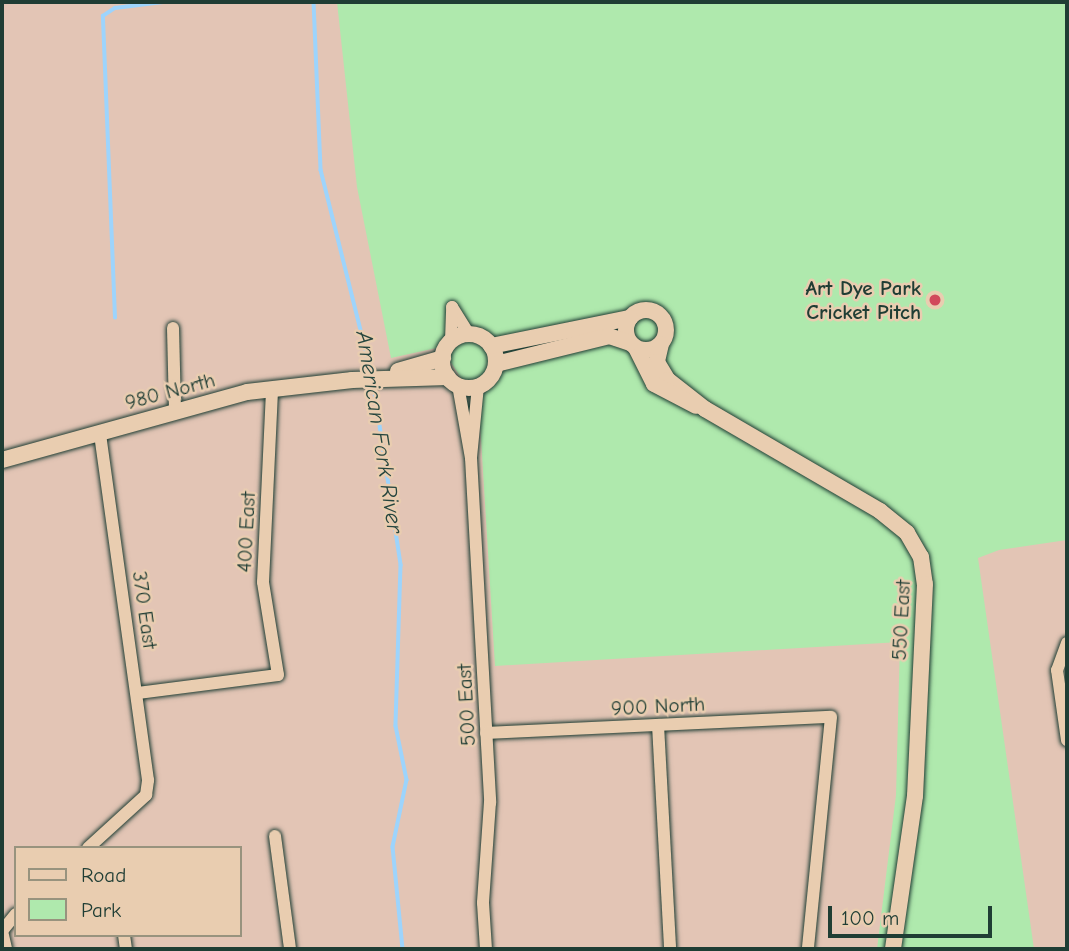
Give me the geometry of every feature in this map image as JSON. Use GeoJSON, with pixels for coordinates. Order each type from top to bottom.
{"type":"FeatureCollection","features":[{"type":"Feature","properties":{"kind":"street"},"geometry":{"type":"LineString","coordinates":[[491,346],[496,363],[490,377],[478,386],[453,381],[443,358],[451,341],[452,307],[469,334],[491,346],[630,318],[643,310],[662,317],[666,330],[661,344],[651,350],[609,336],[496,363]]}},
{"type":"Feature","properties":{"kind":"street"},"geometry":{"type":"LineString","coordinates":[[630,318],[625,328],[633,345]]}},
{"type":"Feature","properties":{"kind":"street"},"geometry":{"type":"LineString","coordinates":[[173,328],[175,410]]}},
{"type":"Feature","properties":{"kind":"street"},"geometry":{"type":"LineString","coordinates":[[451,341],[469,334]]}},
{"type":"Feature","properties":{"kind":"street","name":"550 East"},"geometry":{"type":"LineString","coordinates":[[661,344],[657,362],[662,375],[705,409]]}},
{"type":"Feature","properties":{"kind":"street","name":"550 East"},"geometry":{"type":"LineString","coordinates":[[633,345],[659,389],[705,409],[880,511],[906,533],[921,558],[925,593],[917,768],[893,949]]}},
{"type":"Feature","properties":{"kind":"street","name":"980 North"},"geometry":{"type":"LineString","coordinates":[[2,460],[175,410],[272,389],[392,375],[443,358]]}},
{"type":"Feature","properties":{"kind":"street","name":"980 North"},"geometry":{"type":"LineString","coordinates":[[392,375],[453,381]]}},
{"type":"Feature","properties":{"kind":"street","name":"500 East"},"geometry":{"type":"LineString","coordinates":[[453,381],[471,457]]}},
{"type":"Feature","properties":{"kind":"street","name":"500 East"},"geometry":{"type":"LineString","coordinates":[[478,386],[471,457],[490,802],[483,904],[486,949]]}},
{"type":"Feature","properties":{"kind":"street","name":"400 East"},"geometry":{"type":"LineString","coordinates":[[138,693],[278,675],[263,582],[272,389]]}},
{"type":"Feature","properties":{"kind":"street","name":"370 East"},"geometry":{"type":"LineString","coordinates":[[90,846],[146,795],[138,693],[100,432]]}},
{"type":"Feature","properties":{"kind":"street"},"geometry":{"type":"LineString","coordinates":[[1067,643],[1057,670],[1067,740]]}},
{"type":"Feature","properties":{"kind":"street","name":"900 North"},"geometry":{"type":"LineString","coordinates":[[486,733],[831,717],[808,949]]}},
{"type":"Feature","properties":{"kind":"street"},"geometry":{"type":"LineString","coordinates":[[658,725],[670,949]]}},
{"type":"Feature","properties":{"kind":"street"},"geometry":{"type":"LineString","coordinates":[[275,836],[290,949]]}},
{"type":"Feature","properties":{"kind":"street"},"geometry":{"type":"LineString","coordinates":[[6,949],[2,931],[14,916]]}},
{"type":"Feature","properties":{"kind":"green space"},"geometry":{"type":"Polygon","coordinates":[[[337,2],[1067,2],[1067,540],[999,550],[978,558],[1034,949],[877,949],[896,795],[900,642],[495,666],[479,406],[441,347],[391,358],[357,187],[337,2]]]}},
{"type":"Feature","properties":{"kind":"waterway"},"geometry":{"type":"LineString","coordinates":[[115,318],[103,16],[115,8],[163,2]]}},
{"type":"Feature","properties":{"kind":"waterway","name":"American Fork River"},"geometry":{"type":"LineString","coordinates":[[314,2],[321,170],[372,375]]}},
{"type":"Feature","properties":{"kind":"waterway","name":"American Fork River"},"geometry":{"type":"LineString","coordinates":[[374,386],[401,565],[396,726],[407,780],[393,847],[403,949]]}},
{"type":"Feature","properties":{"kind":"place","name":"Art Dye Park Cricket Pitch"},"geometry":{"type":"Point","coordinates":[935,300]}}]}
